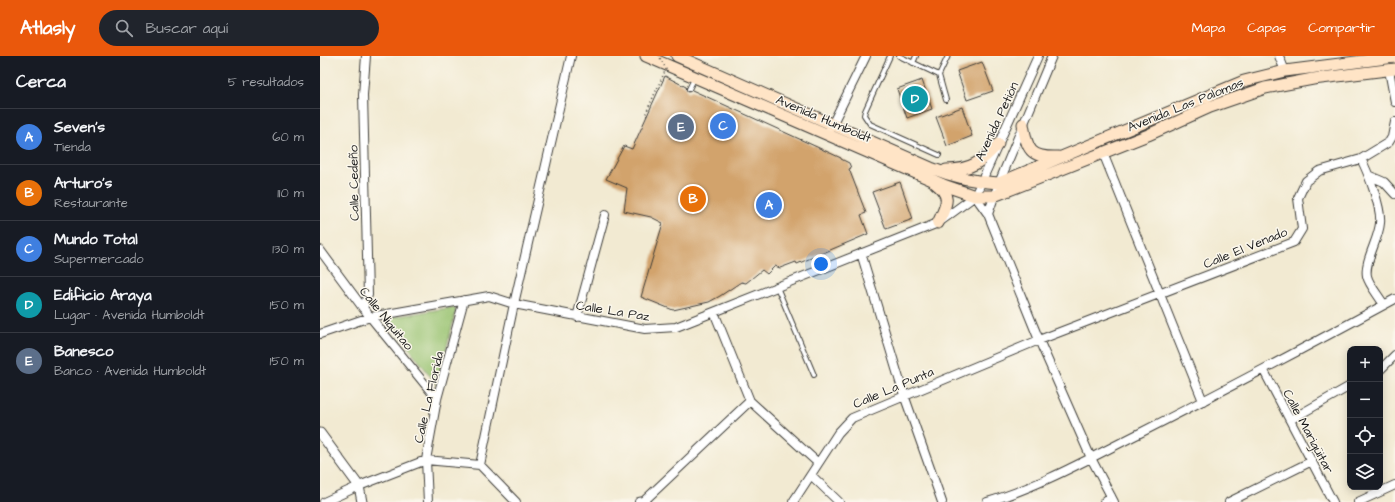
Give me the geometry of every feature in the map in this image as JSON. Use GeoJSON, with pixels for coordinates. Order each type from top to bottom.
{"type":"FeatureCollection","features":[{"type":"Feature","properties":{"kind":"main road","name":"Avenida Humboldt"},"geometry":{"type":"LineString","coordinates":[[646,56],[695,77],[830,130],[933,174],[975,196],[994,196]]}},
{"type":"Feature","properties":{"kind":"main road","name":"Avenida Humboldt"},"geometry":{"type":"LineString","coordinates":[[677,56],[690,59],[830,130]]}},
{"type":"Feature","properties":{"kind":"main road","name":"Avenida Las Palomas"},"geometry":{"type":"LineString","coordinates":[[999,183],[1244,81],[1285,71],[1395,57]]}},
{"type":"Feature","properties":{"kind":"main road"},"geometry":{"type":"LineString","coordinates":[[1312,67],[1313,79]]}},
{"type":"Feature","properties":{"kind":"main road","name":"Avenida Las Palomas"},"geometry":{"type":"LineString","coordinates":[[994,196],[1103,153],[1210,107],[1258,90],[1313,79],[1392,70]]}},
{"type":"Feature","properties":{"kind":"main road"},"geometry":{"type":"LineString","coordinates":[[1023,124],[1026,139],[1032,152],[1039,156],[1064,157]]}},
{"type":"Feature","properties":{"kind":"main road"},"geometry":{"type":"LineString","coordinates":[[938,223],[946,206],[947,197],[933,174],[961,170],[972,166],[982,161],[998,144]]}},
{"type":"Feature","properties":{"kind":"main road","name":"Avenida Humboldt"},"geometry":{"type":"LineString","coordinates":[[933,174],[982,182],[999,183]]}},
{"type":"Feature","properties":{"kind":"street","name":"Calle Cedeño"},"geometry":{"type":"LineString","coordinates":[[363,308],[368,295],[363,95],[366,56]]}},
{"type":"Feature","properties":{"kind":"street"},"geometry":{"type":"LineString","coordinates":[[480,465],[514,304],[571,56]]}},
{"type":"Feature","properties":{"kind":"street"},"geometry":{"type":"LineString","coordinates":[[830,130],[866,56]]}},
{"type":"Feature","properties":{"kind":"street","name":"Avenida Petión"},"geometry":{"type":"LineString","coordinates":[[975,196],[1038,56]]}},
{"type":"Feature","properties":{"kind":"street","name":"Avenida Petión"},"geometry":{"type":"LineString","coordinates":[[988,214],[999,183],[1052,56]]}},
{"type":"Feature","properties":{"kind":"street"},"geometry":{"type":"LineString","coordinates":[[1279,56],[1285,71]]}},
{"type":"Feature","properties":{"kind":"street"},"geometry":{"type":"LineString","coordinates":[[1392,70],[1395,102]]}},
{"type":"Feature","properties":{"kind":"street","name":"Calle El Venado"},"geometry":{"type":"LineString","coordinates":[[1039,340],[1294,242],[1302,229],[1298,198],[1306,181],[1319,171],[1361,159],[1389,142],[1392,137],[1395,122]]}},
{"type":"Feature","properties":{"kind":"street"},"geometry":{"type":"LineString","coordinates":[[1103,153],[1203,401]]}},
{"type":"Feature","properties":{"kind":"street"},"geometry":{"type":"LineString","coordinates":[[1361,159],[1370,176],[1381,222],[1375,244],[1366,266],[1367,276],[1384,305]]}},
{"type":"Feature","properties":{"kind":"street"},"geometry":{"type":"LineString","coordinates":[[1370,176],[1384,182],[1395,194]]}},
{"type":"Feature","properties":{"kind":"street"},"geometry":{"type":"LineString","coordinates":[[975,196],[988,214],[1039,340],[1091,458],[1112,499],[1104,502]]}},
{"type":"Feature","properties":{"kind":"street","name":"Calle La Paz"},"geometry":{"type":"LineString","coordinates":[[320,334],[370,317],[489,296],[514,304],[645,330],[676,327],[938,223],[975,196]]}},
{"type":"Feature","properties":{"kind":"street"},"geometry":{"type":"LineString","coordinates":[[577,317],[605,215]]}},
{"type":"Feature","properties":{"kind":"street","name":"Calle Niquitao"},"geometry":{"type":"LineString","coordinates":[[320,250],[370,317],[437,398]]}},
{"type":"Feature","properties":{"kind":"street"},"geometry":{"type":"LineString","coordinates":[[861,253],[904,395],[942,502]]}},
{"type":"Feature","properties":{"kind":"street"},"geometry":{"type":"LineString","coordinates":[[987,502],[1008,496],[1091,458],[1264,371],[1395,298]]}},
{"type":"Feature","properties":{"kind":"street","name":"Calle La Florida"},"geometry":{"type":"LineString","coordinates":[[428,502],[426,460],[437,398],[464,300]]}},
{"type":"Feature","properties":{"kind":"street"},"geometry":{"type":"LineString","coordinates":[[714,312],[750,401],[818,463]]}},
{"type":"Feature","properties":{"kind":"street","name":"Calle La Punta"},"geometry":{"type":"LineString","coordinates":[[793,502],[838,433],[852,418],[904,395],[1039,340]]}},
{"type":"Feature","properties":{"kind":"street"},"geometry":{"type":"LineString","coordinates":[[1383,367],[1395,355]]}},
{"type":"Feature","properties":{"kind":"street","name":"Calle Marigüitar"},"geometry":{"type":"LineString","coordinates":[[1264,371],[1333,502]]}},
{"type":"Feature","properties":{"kind":"street"},"geometry":{"type":"LineString","coordinates":[[1290,420],[1347,388]]}},
{"type":"Feature","properties":{"kind":"street"},"geometry":{"type":"LineString","coordinates":[[644,502],[750,401]]}},
{"type":"Feature","properties":{"kind":"street"},"geometry":{"type":"LineString","coordinates":[[320,433],[359,486],[362,502]]}},
{"type":"Feature","properties":{"kind":"street"},"geometry":{"type":"LineString","coordinates":[[324,502],[359,486],[426,460],[480,465],[516,502]]}},
{"type":"Feature","properties":{"kind":"street"},"geometry":{"type":"LineString","coordinates":[[1230,502],[1312,461]]}},
{"type":"Feature","properties":{"kind":"street"},"geometry":{"type":"LineString","coordinates":[[811,475],[839,502]]}},
{"type":"Feature","properties":{"kind":"street"},"geometry":{"type":"LineString","coordinates":[[1358,502],[1395,485]]}},
{"type":"Feature","properties":{"kind":"lane"},"geometry":{"type":"LineString","coordinates":[[890,56],[865,111],[867,120],[870,124],[939,155]]}},
{"type":"Feature","properties":{"kind":"lane"},"geometry":{"type":"LineString","coordinates":[[899,56],[939,75]]}},
{"type":"Feature","properties":{"kind":"lane"},"geometry":{"type":"LineString","coordinates":[[913,63],[916,56]]}},
{"type":"Feature","properties":{"kind":"lane"},"geometry":{"type":"LineString","coordinates":[[946,100],[939,75],[948,56]]}},
{"type":"Feature","properties":{"kind":"lane"},"geometry":{"type":"LineString","coordinates":[[689,89],[695,77]]}},
{"type":"Feature","properties":{"kind":"lane"},"geometry":{"type":"LineString","coordinates":[[777,287],[814,375]]}},
{"type":"Feature","properties":{"kind":"path"},"geometry":{"type":"LineString","coordinates":[[647,116],[645,115],[666,69],[659,56]]}},
{"type":"Feature","properties":{"kind":"green space"},"geometry":{"type":"Polygon","coordinates":[[[454,307],[456,311],[437,385],[390,323],[392,317],[454,307]]]}},
{"type":"Feature","properties":{"kind":"building"},"geometry":{"type":"Polygon","coordinates":[[[982,62],[993,91],[967,100],[957,71],[982,62]]]}},
{"type":"Feature","properties":{"kind":"building"},"geometry":{"type":"Polygon","coordinates":[[[665,76],[686,87],[688,92],[692,90],[849,163],[851,168],[849,169],[866,213],[861,215],[868,234],[797,264],[796,262],[780,268],[775,266],[767,274],[762,270],[746,283],[741,282],[709,302],[673,310],[641,297],[663,223],[651,217],[624,211],[627,188],[606,179],[624,146],[632,149],[665,76]]]}},
{"type":"Feature","properties":{"kind":"building"},"geometry":{"type":"Polygon","coordinates":[[[922,80],[932,109],[907,118],[897,89],[922,80]]]}},
{"type":"Feature","properties":{"kind":"building"},"geometry":{"type":"Polygon","coordinates":[[[962,107],[972,136],[947,146],[936,117],[962,107]]]}},
{"type":"Feature","properties":{"kind":"building"},"geometry":{"type":"Polygon","coordinates":[[[900,182],[913,219],[886,229],[872,192],[900,182]]]}},
{"type":"Feature","properties":{"kind":"place","name":"Edificio Araya"},"geometry":{"type":"Point","coordinates":[915,99]}},
{"type":"Feature","properties":{"kind":"place","name":"Mundo Total"},"geometry":{"type":"Point","coordinates":[723,126]}},
{"type":"Feature","properties":{"kind":"place","name":"Banesco"},"geometry":{"type":"Point","coordinates":[681,127]}},
{"type":"Feature","properties":{"kind":"place","name":"Arturo's"},"geometry":{"type":"Point","coordinates":[693,199]}},
{"type":"Feature","properties":{"kind":"place","name":"Seven's"},"geometry":{"type":"Point","coordinates":[769,205]}}]}
